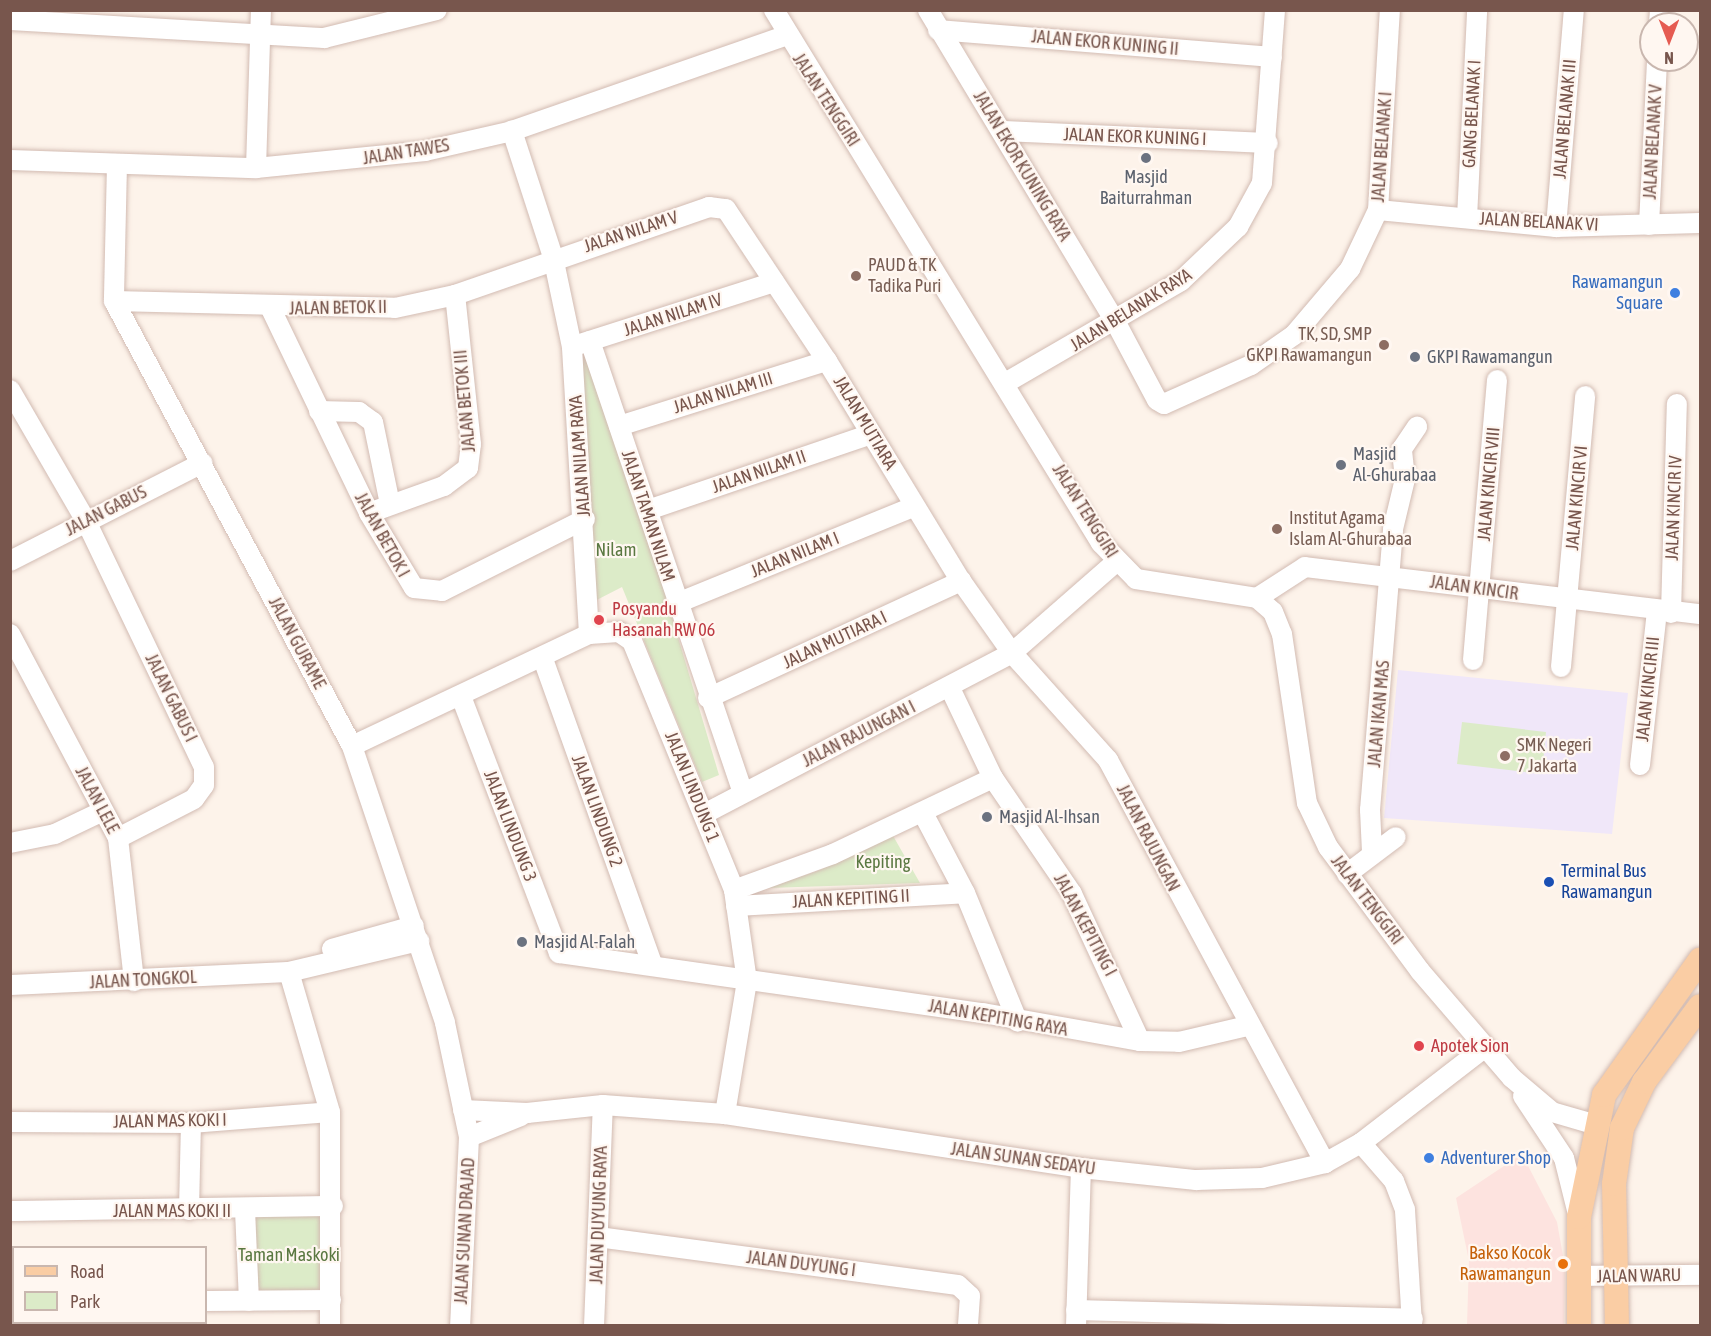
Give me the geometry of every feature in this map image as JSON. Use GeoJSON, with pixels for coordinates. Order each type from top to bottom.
{"type":"FeatureCollection","features":[{"type":"Feature","properties":{"kind":"main road"},"geometry":{"type":"LineString","coordinates":[[1579,1326],[1579,1217],[1604,1095],[1619,1071],[1701,960]]}},
{"type":"Feature","properties":{"kind":"main road"},"geometry":{"type":"LineString","coordinates":[[1617,1326],[1614,1184],[1622,1128],[1644,1082],[1701,1006]]}},
{"type":"Feature","properties":{"kind":"street"},"geometry":{"type":"LineString","coordinates":[[256,168],[261,10]]}},
{"type":"Feature","properties":{"kind":"street"},"geometry":{"type":"LineString","coordinates":[[10,20],[260,36],[353,35],[437,10]]}},
{"type":"Feature","properties":{"kind":"street","name":"JALAN TENGGIRI"},"geometry":{"type":"LineString","coordinates":[[774,10],[785,36],[1007,382],[1116,562],[1136,579],[1158,586],[1257,598],[1280,623],[1307,803],[1347,874],[1484,1048],[1512,1078],[1559,1116],[1597,1125]]}},
{"type":"Feature","properties":{"kind":"street","name":"JALAN EKOR KUNING RAYA"},"geometry":{"type":"LineString","coordinates":[[928,10],[1115,321]]}},
{"type":"Feature","properties":{"kind":"street","name":"JALAN BELANAK RAYA"},"geometry":{"type":"LineString","coordinates":[[1007,382],[1181,281],[1238,227],[1262,183],[1268,143],[1275,10]]}},
{"type":"Feature","properties":{"kind":"street","name":"JALAN BELANAK I"},"geometry":{"type":"LineString","coordinates":[[1115,321],[1156,400],[1173,403],[1251,365],[1294,335],[1350,269],[1378,210],[1390,10]]}},
{"type":"Feature","properties":{"kind":"street","name":"GANG BELANAK I"},"geometry":{"type":"LineString","coordinates":[[1467,218],[1477,10]]}},
{"type":"Feature","properties":{"kind":"street","name":"JALAN BELANAK III"},"geometry":{"type":"LineString","coordinates":[[1556,227],[1574,10]]}},
{"type":"Feature","properties":{"kind":"street","name":"JALAN EKOR KUNING II"},"geometry":{"type":"LineString","coordinates":[[938,30],[1272,57]]}},
{"type":"Feature","properties":{"kind":"street","name":"JALAN TAWES"},"geometry":{"type":"LineString","coordinates":[[10,160],[256,168],[424,151],[512,131],[785,36]]}},
{"type":"Feature","properties":{"kind":"street","name":"JALAN BELANAK V"},"geometry":{"type":"LineString","coordinates":[[1649,225],[1656,72]]}},
{"type":"Feature","properties":{"kind":"street","name":"JALAN NILAM RAYA"},"geometry":{"type":"LineString","coordinates":[[512,131],[581,344],[589,634]]}},
{"type":"Feature","properties":{"kind":"street","name":"JALAN EKOR KUNING I"},"geometry":{"type":"LineString","coordinates":[[1003,132],[1268,143]]}},
{"type":"Feature","properties":{"kind":"street","name":"JALAN GURAME"},"geometry":{"type":"LineString","coordinates":[[117,164],[114,301],[352,746],[445,1023],[469,1137]]}},
{"type":"Feature","properties":{"kind":"street","name":"JALAN NILAM V"},"geometry":{"type":"LineString","coordinates":[[554,257],[709,207]]}},
{"type":"Feature","properties":{"kind":"street","name":"JALAN MUTIARA"},"geometry":{"type":"LineString","coordinates":[[709,207],[726,209],[827,361],[962,581],[1012,652]]}},
{"type":"Feature","properties":{"kind":"street","name":"JALAN BELANAK VI"},"geometry":{"type":"LineString","coordinates":[[1378,210],[1556,227],[1701,223]]}},
{"type":"Feature","properties":{"kind":"street","name":"JALAN BETOK II"},"geometry":{"type":"LineString","coordinates":[[114,301],[271,309],[395,308],[454,295],[554,257]]}},
{"type":"Feature","properties":{"kind":"street","name":"JALAN NILAM IV"},"geometry":{"type":"LineString","coordinates":[[581,344],[774,282]]}},
{"type":"Feature","properties":{"kind":"street","name":"JALAN BETOK III"},"geometry":{"type":"LineString","coordinates":[[369,513],[444,486],[468,468],[471,444],[454,295]]}},
{"type":"Feature","properties":{"kind":"street","name":"JALAN BETOK I"},"geometry":{"type":"LineString","coordinates":[[271,309],[369,513],[406,580],[433,593],[585,519]]}},
{"type":"Feature","properties":{"kind":"street","name":"JALAN TAMAN NILAM"},"geometry":{"type":"LineString","coordinates":[[581,344],[619,426],[648,510],[675,604],[743,793]]}},
{"type":"Feature","properties":{"kind":"street","name":"JALAN NILAM III"},"geometry":{"type":"LineString","coordinates":[[619,426],[827,361]]}},
{"type":"Feature","properties":{"kind":"street","name":"JALAN KINCIR VIII"},"geometry":{"type":"LineString","coordinates":[[1473,660],[1497,380]]}},
{"type":"Feature","properties":{"kind":"street","name":"JALAN GABUS I"},"geometry":{"type":"LineString","coordinates":[[10,390],[86,521],[204,767],[204,785],[194,799],[118,838]]}},
{"type":"Feature","properties":{"kind":"street","name":"JALAN KINCIR VI"},"geometry":{"type":"LineString","coordinates":[[1561,667],[1585,396]]}},
{"type":"Feature","properties":{"kind":"street","name":"JALAN KINCIR IV"},"geometry":{"type":"LineString","coordinates":[[1664,612],[1677,404]]}},
{"type":"Feature","properties":{"kind":"street"},"geometry":{"type":"LineString","coordinates":[[319,411],[359,412],[373,422],[390,504]]}},
{"type":"Feature","properties":{"kind":"street","name":"JALAN IKAN MAS"},"geometry":{"type":"LineString","coordinates":[[1372,852],[1370,810],[1391,577],[1393,529],[1406,479],[1402,449],[1417,427]]}},
{"type":"Feature","properties":{"kind":"street","name":"JALAN NILAM II"},"geometry":{"type":"LineString","coordinates":[[648,510],[871,434]]}},
{"type":"Feature","properties":{"kind":"street","name":"JALAN GABUS"},"geometry":{"type":"LineString","coordinates":[[10,561],[201,463]]}},
{"type":"Feature","properties":{"kind":"street","name":"JALAN NILAM I"},"geometry":{"type":"LineString","coordinates":[[675,604],[915,506]]}},
{"type":"Feature","properties":{"kind":"street"},"geometry":{"type":"LineString","coordinates":[[1012,652],[1116,562]]}},
{"type":"Feature","properties":{"kind":"street","name":"JALAN KINCIR"},"geometry":{"type":"LineString","coordinates":[[1257,598],[1305,567],[1664,612],[1701,614]]}},
{"type":"Feature","properties":{"kind":"street","name":"JALAN MUTIARA I"},"geometry":{"type":"LineString","coordinates":[[708,698],[962,581]]}},
{"type":"Feature","properties":{"kind":"street","name":"JALAN KINCIR III"},"geometry":{"type":"LineString","coordinates":[[1640,765],[1664,612]]}},
{"type":"Feature","properties":{"kind":"street","name":"JALAN LINDUNG 1"},"geometry":{"type":"LineString","coordinates":[[589,634],[619,632],[632,641],[704,814],[735,898],[747,981],[725,1114]]}},
{"type":"Feature","properties":{"kind":"street","name":"JALAN LELE"},"geometry":{"type":"LineString","coordinates":[[10,634],[118,838],[134,981]]}},
{"type":"Feature","properties":{"kind":"street"},"geometry":{"type":"LineString","coordinates":[[352,746],[462,699],[589,634]]}},
{"type":"Feature","properties":{"kind":"street","name":"JALAN RAJUNGAN I"},"geometry":{"type":"LineString","coordinates":[[704,814],[951,688],[1012,652]]}},
{"type":"Feature","properties":{"kind":"street","name":"JALAN RAJUNGAN"},"geometry":{"type":"LineString","coordinates":[[1012,652],[1108,760],[1247,1026],[1325,1163]]}},
{"type":"Feature","properties":{"kind":"street","name":"JALAN LINDUNG 2"},"geometry":{"type":"LineString","coordinates":[[543,658],[652,964]]}},
{"type":"Feature","properties":{"kind":"street","name":"JALAN KEPITING I"},"geometry":{"type":"LineString","coordinates":[[951,688],[993,778],[1072,894],[1140,1041]]}},
{"type":"Feature","properties":{"kind":"street","name":"JALAN LINDUNG 3"},"geometry":{"type":"LineString","coordinates":[[462,699],[559,953]]}},
{"type":"Feature","properties":{"kind":"street"},"geometry":{"type":"LineString","coordinates":[[735,898],[924,815],[993,778]]}},
{"type":"Feature","properties":{"kind":"street"},"geometry":{"type":"LineString","coordinates":[[10,843],[54,834],[103,811]]}},
{"type":"Feature","properties":{"kind":"street"},"geometry":{"type":"LineString","coordinates":[[924,815],[965,893],[1018,1022]]}},
{"type":"Feature","properties":{"kind":"street"},"geometry":{"type":"LineString","coordinates":[[1347,874],[1372,852],[1396,837]]}},
{"type":"Feature","properties":{"kind":"street","name":"JALAN KEPITING II"},"geometry":{"type":"LineString","coordinates":[[735,898],[965,893]]}},
{"type":"Feature","properties":{"kind":"street","name":"JALAN TONGKOL"},"geometry":{"type":"LineString","coordinates":[[10,986],[282,972],[287,962],[416,933]]}},
{"type":"Feature","properties":{"kind":"street","name":"JALAN KEPITING RAYA"},"geometry":{"type":"LineString","coordinates":[[559,953],[652,964],[747,981],[1140,1041],[1179,1042],[1247,1026]]}},
{"type":"Feature","properties":{"kind":"street"},"geometry":{"type":"LineString","coordinates":[[282,972],[330,1112],[333,1206],[330,1326]]}},
{"type":"Feature","properties":{"kind":"street","name":"JALAN SUNAN SEDAYU"},"geometry":{"type":"LineString","coordinates":[[463,1110],[527,1113],[603,1104],[725,1114],[1082,1168],[1218,1179],[1262,1178],[1325,1163],[1361,1143],[1484,1048]]}},
{"type":"Feature","properties":{"kind":"street","name":"JALAN TENGGIRI"},"geometry":{"type":"LineString","coordinates":[[1512,1078],[1564,1158],[1579,1217]]}},
{"type":"Feature","properties":{"kind":"street","name":"JALAN DUYUNG RAYA"},"geometry":{"type":"LineString","coordinates":[[594,1326],[603,1104]]}},
{"type":"Feature","properties":{"kind":"street","name":"JALAN MAS KOKI I"},"geometry":{"type":"LineString","coordinates":[[10,1122],[191,1123],[330,1112]]}},
{"type":"Feature","properties":{"kind":"street","name":"JALAN SUNAN SEDAYU"},"geometry":{"type":"LineString","coordinates":[[469,1137],[527,1113]]}},
{"type":"Feature","properties":{"kind":"street"},"geometry":{"type":"LineString","coordinates":[[189,1210],[191,1123]]}},
{"type":"Feature","properties":{"kind":"street","name":"JALAN SUNAN DRAJAD"},"geometry":{"type":"LineString","coordinates":[[460,1326],[469,1137]]}},
{"type":"Feature","properties":{"kind":"street"},"geometry":{"type":"LineString","coordinates":[[1082,1168],[1076,1318],[1412,1322],[1405,1210],[1394,1181],[1361,1143]]}},
{"type":"Feature","properties":{"kind":"street","name":"JALAN MAS KOKI II"},"geometry":{"type":"LineString","coordinates":[[10,1211],[245,1210],[333,1206]]}},
{"type":"Feature","properties":{"kind":"street"},"geometry":{"type":"LineString","coordinates":[[245,1210],[249,1301]]}},
{"type":"Feature","properties":{"kind":"street","name":"JALAN DUYUNG I"},"geometry":{"type":"LineString","coordinates":[[598,1237],[958,1285],[970,1296],[968,1326]]}},
{"type":"Feature","properties":{"kind":"street","name":"JALAN WARU"},"geometry":{"type":"LineString","coordinates":[[1578,1276],[1701,1275]]}},
{"type":"Feature","properties":{"kind":"street"},"geometry":{"type":"LineString","coordinates":[[207,1301],[331,1300]]}},
{"type":"Feature","properties":{"kind":"shaded area","name":"SMK Negeri 7 Jakarta"},"geometry":{"type":"Polygon","coordinates":[[[1398,670],[1628,693],[1612,834],[1384,818],[1398,670]]]}},
{"type":"Feature","properties":{"kind":"shaded area"},"geometry":{"type":"Polygon","coordinates":[[[1522,1154],[1557,1222],[1565,1267],[1564,1325],[1467,1325],[1469,1261],[1456,1198],[1522,1154]]]}},
{"type":"Feature","properties":{"kind":"green space","name":"Nilam"},"geometry":{"type":"Polygon","coordinates":[[[592,348],[719,775],[702,782],[622,587],[583,607],[577,354],[592,348]]]}},
{"type":"Feature","properties":{"kind":"green space"},"geometry":{"type":"Polygon","coordinates":[[[1462,722],[1546,732],[1542,774],[1457,764],[1462,722]]]}},
{"type":"Feature","properties":{"kind":"green space","name":"Kepiting"},"geometry":{"type":"Polygon","coordinates":[[[892,834],[920,883],[768,888],[820,870],[892,834]]]}},
{"type":"Feature","properties":{"kind":"green space","name":"Taman Maskoki"},"geometry":{"type":"Polygon","coordinates":[[[328,1211],[327,1296],[253,1297],[250,1214],[328,1211]]]}},
{"type":"Feature","properties":{"kind":"place","name":"Masjid Baiturrahman"},"geometry":{"type":"Point","coordinates":[1146,158]}},
{"type":"Feature","properties":{"kind":"place","name":"PAUD & TK Tadika Puri"},"geometry":{"type":"Point","coordinates":[856,276]}},
{"type":"Feature","properties":{"kind":"place","name":"Rawamangun Square"},"geometry":{"type":"Point","coordinates":[1675,293]}},
{"type":"Feature","properties":{"kind":"place","name":"TK, SD, SMP GKPI Rawamangun"},"geometry":{"type":"Point","coordinates":[1384,345]}},
{"type":"Feature","properties":{"kind":"place","name":"GKPI Rawamangun"},"geometry":{"type":"Point","coordinates":[1415,357]}},
{"type":"Feature","properties":{"kind":"place","name":"Masjid Al-Ghurabaa"},"geometry":{"type":"Point","coordinates":[1341,465]}},
{"type":"Feature","properties":{"kind":"place","name":"Institut Agama Islam Al-Ghurabaa"},"geometry":{"type":"Point","coordinates":[1277,529]}},
{"type":"Feature","properties":{"kind":"place","name":"Posyandu Hasanah RW 06"},"geometry":{"type":"Point","coordinates":[599,620]}},
{"type":"Feature","properties":{"kind":"place","name":"SMK Negeri 7 Jakarta"},"geometry":{"type":"Point","coordinates":[1505,756]}},
{"type":"Feature","properties":{"kind":"place","name":"Masjid Al-Ihsan"},"geometry":{"type":"Point","coordinates":[987,817]}},
{"type":"Feature","properties":{"kind":"place","name":"Terminal Bus Rawamangun"},"geometry":{"type":"Point","coordinates":[1549,882]}},
{"type":"Feature","properties":{"kind":"place","name":"Masjid Al-Falah"},"geometry":{"type":"Point","coordinates":[522,942]}},
{"type":"Feature","properties":{"kind":"place","name":"Apotek Sion"},"geometry":{"type":"Point","coordinates":[1419,1046]}},
{"type":"Feature","properties":{"kind":"place","name":"Adventurer Shop"},"geometry":{"type":"Point","coordinates":[1429,1158]}},
{"type":"Feature","properties":{"kind":"place","name":"Bakso Kocok Rawamangun"},"geometry":{"type":"Point","coordinates":[1563,1264]}}]}
